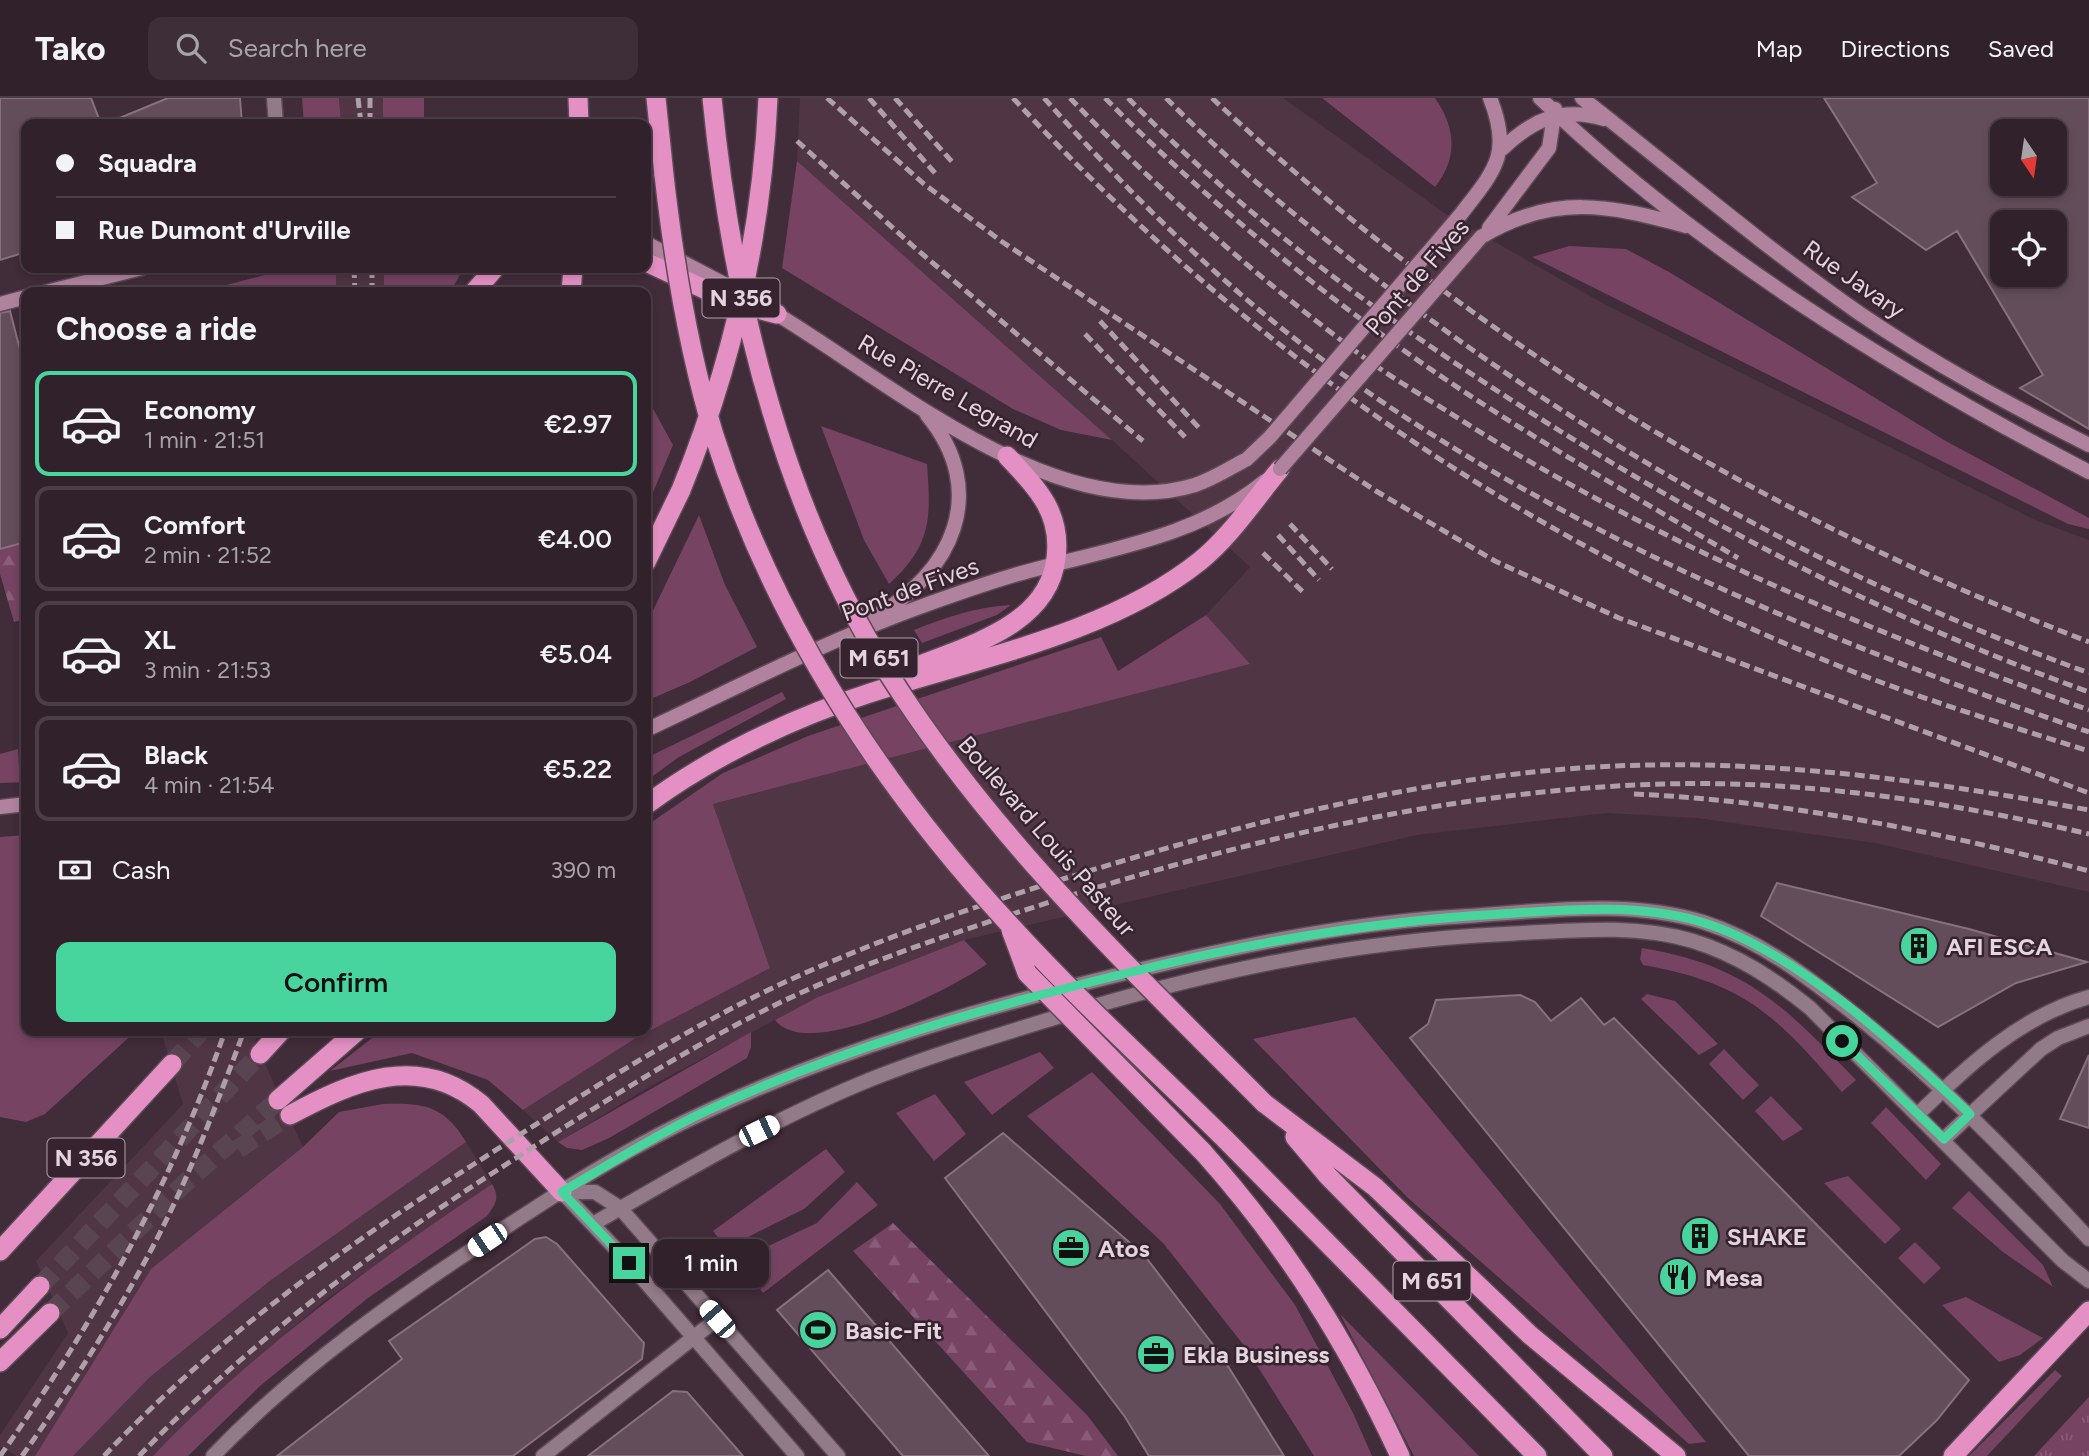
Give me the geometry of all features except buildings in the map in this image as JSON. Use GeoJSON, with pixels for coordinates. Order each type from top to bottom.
{"type":"FeatureCollection","features":[{"type":"Feature","properties":{"kind":"highway"},"geometry":{"type":"LineString","coordinates":[[578,98],[579,119]]}},
{"type":"Feature","properties":{"kind":"highway","name":"M 651"},"geometry":{"type":"LineString","coordinates":[[656,98],[672,243],[691,347],[714,434],[750,533],[807,653],[861,741],[924,825],[1010,925],[1537,1456]]}},
{"type":"Feature","properties":{"kind":"highway","name":"Boulevard Louis Pasteur"},"geometry":{"type":"LineString","coordinates":[[712,98],[735,256],[764,382],[818,540],[871,644],[934,741],[1007,834],[1102,940],[1264,1103],[1328,1176],[1603,1456]]}},
{"type":"Feature","properties":{"kind":"highway","name":"N 356"},"geometry":{"type":"LineString","coordinates":[[651,552],[681,490],[712,412],[737,318],[757,213],[768,98]]}},
{"type":"Feature","properties":{"kind":"highway"},"geometry":{"type":"LineString","coordinates":[[651,264],[734,303],[777,314]]}},
{"type":"Feature","properties":{"kind":"highway"},"geometry":{"type":"LineString","coordinates":[[478,287],[491,273]]}},
{"type":"Feature","properties":{"kind":"highway"},"geometry":{"type":"LineString","coordinates":[[863,695],[897,674],[1004,629],[1038,603],[1047,591],[1055,565],[1057,531],[1053,515],[1034,485],[1007,456]]}},
{"type":"Feature","properties":{"kind":"highway"},"geometry":{"type":"LineString","coordinates":[[651,800],[686,776],[739,748],[863,695],[1038,641],[1105,615],[1154,591],[1201,561],[1280,469]]}},
{"type":"Feature","properties":{"kind":"highway"},"geometry":{"type":"LineString","coordinates":[[1010,925],[1027,973],[1203,1152],[1259,1216],[1298,1271],[1379,1411],[1400,1456]]}},
{"type":"Feature","properties":{"kind":"highway"},"geometry":{"type":"LineString","coordinates":[[260,1054],[276,1036]]}},
{"type":"Feature","properties":{"kind":"highway"},"geometry":{"type":"LineString","coordinates":[[352,1036],[284,1107],[372,1080],[417,1076],[440,1080],[481,1104],[562,1192]]}},
{"type":"Feature","properties":{"kind":"highway","name":"N 356"},"geometry":{"type":"LineString","coordinates":[[0,1251],[172,1064]]}},
{"type":"Feature","properties":{"kind":"highway"},"geometry":{"type":"LineString","coordinates":[[1264,1103],[1375,1187],[1530,1335],[1676,1456]]}},
{"type":"Feature","properties":{"kind":"highway"},"geometry":{"type":"LineString","coordinates":[[0,1329],[40,1286]]}},
{"type":"Feature","properties":{"kind":"highway"},"geometry":{"type":"LineString","coordinates":[[1954,1456],[2089,1311]]}},
{"type":"Feature","properties":{"kind":"highway"},"geometry":{"type":"LineString","coordinates":[[0,1362],[50,1313]]}},
{"type":"Feature","properties":{"kind":"main road"},"geometry":{"type":"LineString","coordinates":[[1490,98],[1501,126],[1502,149]]}},
{"type":"Feature","properties":{"kind":"main road","name":"Rue Javary"},"geometry":{"type":"LineString","coordinates":[[1540,98],[1592,148],[1691,227],[1801,303],[1908,371],[2089,471]]}},
{"type":"Feature","properties":{"kind":"main road","name":"Pont de Fives"},"geometry":{"type":"LineString","coordinates":[[651,728],[827,644],[917,608],[1055,565],[1156,538],[1201,519],[1252,490],[1280,469],[1481,237],[1542,161],[1549,148],[1557,114],[1553,98]]}},
{"type":"Feature","properties":{"kind":"main road","name":"Rue Javary"},"geometry":{"type":"LineString","coordinates":[[1582,98],[1751,233],[1860,314],[1935,362],[2089,445]]}},
{"type":"Feature","properties":{"kind":"main road","name":"Rue Javary"},"geometry":{"type":"LineString","coordinates":[[1502,149],[1529,125],[1557,114],[1590,114],[1612,121]]}},
{"type":"Feature","properties":{"kind":"main road","name":"Pont de Fives"},"geometry":{"type":"LineString","coordinates":[[1247,458],[1270,437],[1461,214],[1493,174],[1502,149]]}},
{"type":"Feature","properties":{"kind":"main road","name":"Rue Javary"},"geometry":{"type":"LineString","coordinates":[[1481,237],[1504,223],[1554,209],[1595,206],[1623,209],[1691,227]]}},
{"type":"Feature","properties":{"kind":"main road","name":"Rue Pierre Legrand"},"geometry":{"type":"LineString","coordinates":[[651,246],[777,314],[922,408],[1007,456],[1082,485],[1149,491],[1193,485],[1247,458]]}},
{"type":"Feature","properties":{"kind":"main road"},"geometry":{"type":"LineString","coordinates":[[66,287],[122,273]]}},
{"type":"Feature","properties":{"kind":"main road"},"geometry":{"type":"LineString","coordinates":[[0,304],[21,298]]}},
{"type":"Feature","properties":{"kind":"main road"},"geometry":{"type":"LineString","coordinates":[[827,644],[889,609],[916,587],[942,556],[953,535],[960,491],[956,466],[942,433],[922,408]]}},
{"type":"Feature","properties":{"kind":"main road"},"geometry":{"type":"LineString","coordinates":[[0,807],[21,805]]}},
{"type":"Feature","properties":{"kind":"street"},"geometry":{"type":"LineString","coordinates":[[274,98],[276,119]]}},
{"type":"Feature","properties":{"kind":"street"},"geometry":{"type":"LineString","coordinates":[[213,1456],[290,1383],[357,1329],[562,1192],[709,1110],[825,1062],[928,1026],[1096,980],[1310,933],[1439,917],[1609,911],[1659,913],[1711,925],[1745,939],[1786,962],[1901,1051],[1970,1114],[2089,1239]]}},
{"type":"Feature","properties":{"kind":"street"},"geometry":{"type":"LineString","coordinates":[[593,1224],[720,1151],[806,1108],[868,1081],[970,1044],[1116,999],[1218,973],[1337,949],[1437,937],[1615,930],[1693,941],[1737,958],[1786,989],[1810,1008],[1944,1139],[2063,1261],[2089,1281]]}},
{"type":"Feature","properties":{"kind":"street"},"geometry":{"type":"LineString","coordinates":[[1918,1114],[1972,1062],[2034,1020],[2089,997]]}},
{"type":"Feature","properties":{"kind":"street"},"geometry":{"type":"LineString","coordinates":[[1944,1139],[2041,1049],[2075,1030],[2089,1026]]}},
{"type":"Feature","properties":{"kind":"street"},"geometry":{"type":"LineString","coordinates":[[562,1192],[595,1192],[620,1208],[838,1456]]}},
{"type":"Feature","properties":{"kind":"street"},"geometry":{"type":"LineString","coordinates":[[562,1192],[694,1337],[797,1456]]}},
{"type":"Feature","properties":{"kind":"street"},"geometry":{"type":"LineString","coordinates":[[543,1456],[717,1319]]}},
{"type":"Feature","properties":{"kind":"shaded area"},"geometry":{"type":"Polygon","coordinates":[[[339,98],[383,98],[383,119],[341,119],[339,98]]]}},
{"type":"Feature","properties":{"kind":"shaded area"},"geometry":{"type":"Polygon","coordinates":[[[800,98],[1283,98],[1446,214],[1604,304],[2035,520],[2089,540],[2089,892],[1875,843],[1697,818],[1607,813],[1417,835],[964,940],[818,997],[649,1087],[558,1142],[523,1110],[636,1038],[651,1036],[651,1030],[770,968],[713,804],[1249,664],[1206,615],[1250,567],[1112,440],[797,161],[800,98]]]}},
{"type":"Feature","properties":{"kind":"shaded area"},"geometry":{"type":"Polygon","coordinates":[[[336,273],[384,273],[384,287],[336,287],[336,273]]]}},
{"type":"Feature","properties":{"kind":"shaded area"},"geometry":{"type":"Polygon","coordinates":[[[163,1036],[257,1036],[255,1042],[303,1147],[151,1269],[35,1456],[17,1456],[0,1447],[0,1435],[68,1333],[36,1261],[183,1104],[163,1036]]]}},
{"type":"Feature","properties":{"kind":"shaded area"},"geometry":{"type":"Polygon","coordinates":[[[466,1142],[492,1184],[324,1301],[245,1369],[153,1456],[73,1456],[150,1377],[271,1280],[466,1142]]]}},
{"type":"Feature","properties":{"kind":"green space"},"geometry":{"type":"Polygon","coordinates":[[[302,98],[339,98],[341,119],[304,119],[302,98]]]}},
{"type":"Feature","properties":{"kind":"green space"},"geometry":{"type":"Polygon","coordinates":[[[383,98],[424,98],[424,119],[383,119],[383,98]]]}},
{"type":"Feature","properties":{"kind":"green space"},"geometry":{"type":"Polygon","coordinates":[[[1322,98],[1435,98],[1447,120],[1452,143],[1448,165],[1435,187],[1322,98]]]}},
{"type":"Feature","properties":{"kind":"green space"},"geometry":{"type":"Polygon","coordinates":[[[797,161],[1112,440],[1061,430],[1013,409],[782,268],[797,161]]]}},
{"type":"Feature","properties":{"kind":"green space"},"geometry":{"type":"Polygon","coordinates":[[[1569,246],[1626,249],[1669,272],[1944,440],[2089,518],[2089,529],[2068,524],[1532,257],[1569,246]]]}},
{"type":"Feature","properties":{"kind":"green space"},"geometry":{"type":"Polygon","coordinates":[[[272,273],[336,273],[336,287],[219,287],[272,273]]]}},
{"type":"Feature","properties":{"kind":"green space"},"geometry":{"type":"Polygon","coordinates":[[[384,273],[461,273],[453,287],[384,287],[384,273]]]}},
{"type":"Feature","properties":{"kind":"green space"},"geometry":{"type":"Polygon","coordinates":[[[651,405],[673,445],[651,497],[651,405]]]}},
{"type":"Feature","properties":{"kind":"green space"},"geometry":{"type":"Polygon","coordinates":[[[821,426],[927,464],[929,500],[926,530],[914,556],[889,584],[864,540],[821,426]]]}},
{"type":"Feature","properties":{"kind":"green space"},"geometry":{"type":"Polygon","coordinates":[[[699,515],[725,585],[757,647],[651,699],[651,615],[699,515]]]}},
{"type":"Feature","properties":{"kind":"green space"},"geometry":{"type":"Polygon","coordinates":[[[21,543],[21,620],[14,622],[0,574],[0,549],[21,543]]]}},
{"type":"Feature","properties":{"kind":"green space"},"geometry":{"type":"Polygon","coordinates":[[[1011,605],[997,615],[922,643],[914,630],[961,613],[1011,605]]]}},
{"type":"Feature","properties":{"kind":"green space"},"geometry":{"type":"Polygon","coordinates":[[[1206,615],[1250,664],[713,804],[770,968],[651,1030],[651,823],[723,773],[808,736],[1101,637],[1118,671],[1206,615]]]}},
{"type":"Feature","properties":{"kind":"green space"},"geometry":{"type":"Polygon","coordinates":[[[782,692],[786,699],[679,757],[651,777],[651,756],[782,692]]]}},
{"type":"Feature","properties":{"kind":"green space"},"geometry":{"type":"Polygon","coordinates":[[[18,749],[21,782],[0,783],[0,754],[18,749]]]}},
{"type":"Feature","properties":{"kind":"green space"},"geometry":{"type":"Polygon","coordinates":[[[21,835],[21,1036],[131,1036],[45,1114],[26,1122],[0,1117],[0,837],[21,835]]]}},
{"type":"Feature","properties":{"kind":"green space"},"geometry":{"type":"Polygon","coordinates":[[[964,940],[987,964],[943,989],[880,1018],[817,1033],[792,1031],[775,1020],[818,997],[964,940]]]}},
{"type":"Feature","properties":{"kind":"green space"},"geometry":{"type":"Polygon","coordinates":[[[1642,948],[1710,966],[1762,993],[1807,1031],[1856,1080],[1842,1092],[1798,1043],[1756,1007],[1734,993],[1708,982],[1643,965],[1640,959],[1642,948]]]}},
{"type":"Feature","properties":{"kind":"green space"},"geometry":{"type":"Polygon","coordinates":[[[1647,994],[1675,1001],[1718,1044],[1699,1055],[1641,999],[1647,994]]]}},
{"type":"Feature","properties":{"kind":"green space"},"geometry":{"type":"Polygon","coordinates":[[[1355,1017],[1706,1442],[1689,1444],[1408,1198],[1253,1039],[1355,1017]]]}},
{"type":"Feature","properties":{"kind":"green space"},"geometry":{"type":"Polygon","coordinates":[[[751,1032],[751,1047],[747,1058],[609,1138],[582,1150],[567,1148],[558,1142],[751,1032]]]}},
{"type":"Feature","properties":{"kind":"green space"},"geometry":{"type":"Polygon","coordinates":[[[375,1036],[640,1036],[523,1110],[488,1080],[412,1053],[330,1071],[375,1036]]]}},
{"type":"Feature","properties":{"kind":"green space"},"geometry":{"type":"Polygon","coordinates":[[[1724,1049],[1759,1085],[1743,1100],[1709,1064],[1724,1049]]]}},
{"type":"Feature","properties":{"kind":"green space"},"geometry":{"type":"Polygon","coordinates":[[[1040,1052],[1054,1068],[992,1115],[964,1082],[1040,1052]]]}},
{"type":"Feature","properties":{"kind":"green space"},"geometry":{"type":"Polygon","coordinates":[[[1092,1072],[1220,1204],[1295,1305],[1353,1413],[1372,1456],[1314,1456],[1246,1348],[1163,1243],[1027,1116],[1092,1072]]]}},
{"type":"Feature","properties":{"kind":"green space"},"geometry":{"type":"Polygon","coordinates":[[[935,1094],[966,1134],[934,1161],[896,1113],[935,1094]]]}},
{"type":"Feature","properties":{"kind":"green space"},"geometry":{"type":"Polygon","coordinates":[[[1771,1096],[1803,1129],[1783,1141],[1755,1111],[1771,1096]]]}},
{"type":"Feature","properties":{"kind":"green space"},"geometry":{"type":"Polygon","coordinates":[[[383,1104],[410,1104],[441,1113],[466,1142],[271,1280],[150,1377],[73,1456],[35,1456],[151,1269],[303,1147],[339,1112],[383,1104]]]}},
{"type":"Feature","properties":{"kind":"green space"},"geometry":{"type":"Polygon","coordinates":[[[1886,1107],[1941,1164],[1926,1180],[1871,1123],[1886,1107]]]}},
{"type":"Feature","properties":{"kind":"green space"},"geometry":{"type":"Polygon","coordinates":[[[826,1149],[845,1172],[804,1209],[726,1248],[713,1231],[826,1149]]]}},
{"type":"Feature","properties":{"kind":"green space"},"geometry":{"type":"Polygon","coordinates":[[[1848,1176],[1901,1229],[1885,1244],[1824,1183],[1848,1176]]]}},
{"type":"Feature","properties":{"kind":"green space"},"geometry":{"type":"Polygon","coordinates":[[[857,1182],[878,1205],[763,1293],[739,1260],[817,1223],[857,1182]]]}},
{"type":"Feature","properties":{"kind":"green space"},"geometry":{"type":"Polygon","coordinates":[[[492,1184],[496,1200],[487,1216],[368,1298],[260,1386],[188,1456],[153,1456],[232,1380],[315,1311],[492,1184]]]}},
{"type":"Feature","properties":{"kind":"green space"},"geometry":{"type":"Polygon","coordinates":[[[1969,1191],[2043,1265],[2053,1287],[2003,1252],[1952,1208],[1969,1191]]]}},
{"type":"Feature","properties":{"kind":"green space"},"geometry":{"type":"Polygon","coordinates":[[[893,1223],[1087,1415],[1118,1456],[1086,1456],[1027,1442],[853,1251],[893,1223]]]}},
{"type":"Feature","properties":{"kind":"green space"},"geometry":{"type":"Polygon","coordinates":[[[1915,1242],[1941,1268],[1924,1284],[1898,1258],[1915,1242]]]}},
{"type":"Feature","properties":{"kind":"green space"},"geometry":{"type":"Polygon","coordinates":[[[1966,1297],[2043,1338],[2020,1355],[1999,1362],[1942,1305],[1966,1297]]]}},
{"type":"Feature","properties":{"kind":"green space"},"geometry":{"type":"Polygon","coordinates":[[[1340,1314],[1479,1456],[1414,1456],[1340,1314]]]}},
{"type":"Feature","properties":{"kind":"green space"},"geometry":{"type":"Polygon","coordinates":[[[2055,1370],[2062,1376],[1987,1456],[1969,1456],[2055,1370]]]}},
{"type":"Feature","properties":{"kind":"green space"},"geometry":{"type":"Polygon","coordinates":[[[2089,1397],[2089,1456],[2034,1456],[2089,1397]]]}},
{"type":"Feature","properties":{"kind":"tunnel"},"geometry":{"type":"LineString","coordinates":[[172,1064],[197,1036]]}},
{"type":"Feature","properties":{"kind":"tunnel"},"geometry":{"type":"LineString","coordinates":[[40,1286],[260,1054]]}},
{"type":"Feature","properties":{"kind":"tunnel"},"geometry":{"type":"LineString","coordinates":[[50,1313],[184,1184],[278,1100]]}},
{"type":"Feature","properties":{"kind":"tunnel"},"geometry":{"type":"LineString","coordinates":[[238,1149],[290,1115]]}},
{"type":"Feature","properties":{"kind":"railway"},"geometry":{"type":"LineString","coordinates":[[358,98],[360,119]]}},
{"type":"Feature","properties":{"kind":"railway"},"geometry":{"type":"LineString","coordinates":[[370,98],[370,119]]}},
{"type":"Feature","properties":{"kind":"railway"},"geometry":{"type":"LineString","coordinates":[[827,98],[924,184],[1001,241],[1376,491],[1495,561],[1619,618],[2089,793]]}},
{"type":"Feature","properties":{"kind":"railway"},"geometry":{"type":"LineString","coordinates":[[869,98],[935,173]]}},
{"type":"Feature","properties":{"kind":"railway"},"geometry":{"type":"LineString","coordinates":[[895,98],[955,165]]}},
{"type":"Feature","properties":{"kind":"railway"},"geometry":{"type":"LineString","coordinates":[[1013,98],[1102,189],[1195,275],[1292,354],[1392,427],[1496,495],[1605,557],[1717,613],[1834,664],[1993,721],[2089,751]]}},
{"type":"Feature","properties":{"kind":"railway"},"geometry":{"type":"LineString","coordinates":[[1044,98],[1162,222],[1257,308],[1380,401],[1475,461],[1573,516],[1673,566],[1776,612],[1984,695],[2089,732]]}},
{"type":"Feature","properties":{"kind":"railway"},"geometry":{"type":"LineString","coordinates":[[1070,98],[1172,198],[1316,321],[1389,375],[1525,459],[1602,502],[1761,580],[1924,648],[2089,710]]}},
{"type":"Feature","properties":{"kind":"railway"},"geometry":{"type":"LineString","coordinates":[[1105,98],[1219,205],[1383,336],[1580,465],[1738,558]]}},
{"type":"Feature","properties":{"kind":"railway"},"geometry":{"type":"LineString","coordinates":[[1128,98],[1214,180],[1305,255],[1449,359],[1569,437],[1712,520],[1859,596],[2011,663],[2089,692]]}},
{"type":"Feature","properties":{"kind":"railway"},"geometry":{"type":"LineString","coordinates":[[1166,98],[1275,198],[1392,291],[1555,406],[1640,459],[1814,555],[1904,598],[2089,673]]}},
{"type":"Feature","properties":{"kind":"railway"},"geometry":{"type":"LineString","coordinates":[[1212,98],[1311,186],[1412,267],[1516,343],[1624,413],[1735,477],[1849,537],[1967,592],[2089,642]]}},
{"type":"Feature","properties":{"kind":"railway"},"geometry":{"type":"LineString","coordinates":[[797,141],[914,247],[1143,441]]}},
{"type":"Feature","properties":{"kind":"railway"},"geometry":{"type":"LineString","coordinates":[[354,273],[355,287]]}},
{"type":"Feature","properties":{"kind":"railway"},"geometry":{"type":"LineString","coordinates":[[372,273],[372,287]]}},
{"type":"Feature","properties":{"kind":"railway"},"geometry":{"type":"LineString","coordinates":[[1100,321],[1200,429]]}},
{"type":"Feature","properties":{"kind":"railway"},"geometry":{"type":"LineString","coordinates":[[1085,334],[1185,437]]}},
{"type":"Feature","properties":{"kind":"railway"},"geometry":{"type":"LineString","coordinates":[[1290,524],[1332,569]]}},
{"type":"Feature","properties":{"kind":"railway"},"geometry":{"type":"LineString","coordinates":[[1278,535],[1319,580]]}},
{"type":"Feature","properties":{"kind":"railway"},"geometry":{"type":"LineString","coordinates":[[1263,553],[1304,593]]}},
{"type":"Feature","properties":{"kind":"railway"},"geometry":{"type":"LineString","coordinates":[[104,1456],[188,1374],[278,1299],[422,1198],[578,1098],[687,1033],[762,993],[882,941],[1006,897],[1209,836],[1331,806],[1454,782],[1579,768],[1707,765],[1835,773],[1962,789],[2089,810]]}},
{"type":"Feature","properties":{"kind":"railway"},"geometry":{"type":"LineString","coordinates":[[139,1456],[226,1372],[367,1260],[465,1191],[644,1078],[742,1022],[843,974],[1056,900],[1206,857],[1356,821],[1432,807],[1586,788],[1718,784],[1825,790],[1931,803],[2089,834]]}},
{"type":"Feature","properties":{"kind":"railway"},"geometry":{"type":"LineString","coordinates":[[1634,794],[1749,804],[1863,820],[2089,871]]}},
{"type":"Feature","properties":{"kind":"railway"},"geometry":{"type":"LineString","coordinates":[[0,1456],[99,1304],[128,1251],[181,1143],[223,1036]]}},
{"type":"Feature","properties":{"kind":"railway"},"geometry":{"type":"LineString","coordinates":[[22,1456],[89,1356],[150,1252],[189,1171],[242,1036]]}},
{"type":"Feature","properties":{"kind":"place","name":"AFI ESCA"},"geometry":{"type":"Point","coordinates":[1919,946]}},
{"type":"Feature","properties":{"kind":"place","name":"SHAKE"},"geometry":{"type":"Point","coordinates":[1700,1236]}},
{"type":"Feature","properties":{"kind":"place","name":"Atos"},"geometry":{"type":"Point","coordinates":[1071,1248]}},
{"type":"Feature","properties":{"kind":"place","name":"Mesa"},"geometry":{"type":"Point","coordinates":[1678,1277]}},
{"type":"Feature","properties":{"kind":"place","name":"Basic-Fit"},"geometry":{"type":"Point","coordinates":[818,1330]}},
{"type":"Feature","properties":{"kind":"place","name":"Ekla Business"},"geometry":{"type":"Point","coordinates":[1156,1354]}},
{"type":"Feature","properties":{"kind":"route"},"geometry":{"type":"LineString","coordinates":[[629,1263],[562,1192],[699,1114],[878,1042],[962,1015],[1096,980],[1310,933],[1439,917],[1523,912],[1659,913],[1700,921],[1745,939],[1805,975],[1901,1051],[1970,1114],[1944,1139],[1842,1041]]}}]}
